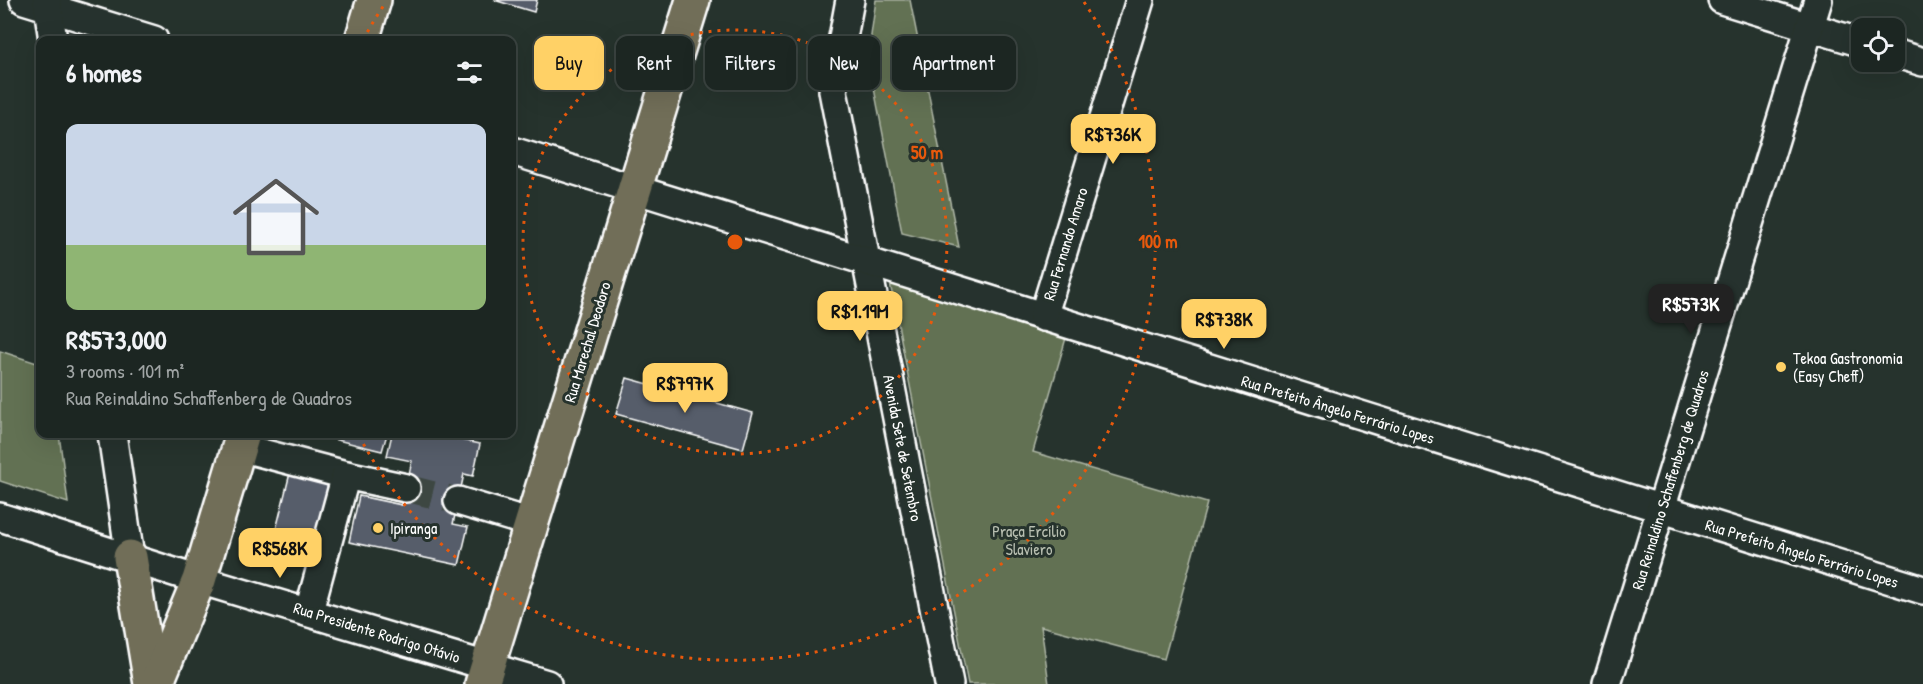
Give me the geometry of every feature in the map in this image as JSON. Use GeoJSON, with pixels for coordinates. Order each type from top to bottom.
{"type":"FeatureCollection","features":[{"type":"Feature","properties":{"kind":"main road"},"geometry":{"type":"LineString","coordinates":[[363,36],[374,0]]}},
{"type":"Feature","properties":{"kind":"main road","name":"Rua Marechal Deodoro"},"geometry":{"type":"LineString","coordinates":[[485,675],[693,0]]}},
{"type":"Feature","properties":{"kind":"main road"},"geometry":{"type":"LineString","coordinates":[[156,684],[199,580],[241,440]]}},
{"type":"Feature","properties":{"kind":"main road"},"geometry":{"type":"LineString","coordinates":[[130,557],[151,684]]}},
{"type":"Feature","properties":{"kind":"street","name":"Avenida Sete de Setembro"},"geometry":{"type":"LineString","coordinates":[[850,0],[833,91],[949,684]]}},
{"type":"Feature","properties":{"kind":"street","name":"Rua Fernando Amaro"},"geometry":{"type":"LineString","coordinates":[[1042,317],[1140,0]]}},
{"type":"Feature","properties":{"kind":"street"},"geometry":{"type":"LineString","coordinates":[[1722,0],[1851,40]]}},
{"type":"Feature","properties":{"kind":"street","name":"Rua Reinaldino Schaffenberg de Quadros"},"geometry":{"type":"LineString","coordinates":[[1607,684],[1818,0]]}},
{"type":"Feature","properties":{"kind":"street"},"geometry":{"type":"LineString","coordinates":[[40,2],[52,36]]}},
{"type":"Feature","properties":{"kind":"street"},"geometry":{"type":"LineString","coordinates":[[40,2],[142,36]]}},
{"type":"Feature","properties":{"kind":"street"},"geometry":{"type":"LineString","coordinates":[[1905,56],[1923,62]]}},
{"type":"Feature","properties":{"kind":"street","name":"Rua Prefeito Ângelo Ferrário Lopes"},"geometry":{"type":"LineString","coordinates":[[516,153],[1923,590]]}},
{"type":"Feature","properties":{"kind":"street"},"geometry":{"type":"LineString","coordinates":[[113,438],[130,557]]}},
{"type":"Feature","properties":{"kind":"street"},"geometry":{"type":"LineString","coordinates":[[241,440],[346,475],[406,488]]}},
{"type":"Feature","properties":{"kind":"street"},"geometry":{"type":"LineString","coordinates":[[309,611],[346,475]]}},
{"type":"Feature","properties":{"kind":"street"},"geometry":{"type":"LineString","coordinates":[[458,501],[531,523]]}},
{"type":"Feature","properties":{"kind":"street","name":"Rua Presidente Rodrigo Otávio"},"geometry":{"type":"LineString","coordinates":[[0,517],[199,580],[309,611],[485,675],[547,684]]}},
{"type":"Feature","properties":{"kind":"green space"},"geometry":{"type":"Polygon","coordinates":[[[876,0],[910,0],[917,36],[892,36],[892,90],[928,90],[959,247],[902,233],[874,90],[880,90],[880,36],[871,36],[876,0]]]}},
{"type":"Feature","properties":{"kind":"green space","name":"Praça Ercílio Slaviero"},"geometry":{"type":"Polygon","coordinates":[[[890,283],[1066,338],[1033,452],[1207,503],[1164,659],[1041,626],[1049,684],[968,684],[890,283]]]}},
{"type":"Feature","properties":{"kind":"green space"},"geometry":{"type":"Polygon","coordinates":[[[0,351],[36,363],[36,438],[60,438],[68,503],[0,481],[0,351]]]}},
{"type":"Feature","properties":{"kind":"building"},"geometry":{"type":"Polygon","coordinates":[[[494,0],[537,0],[534,12],[494,0]]]}},
{"type":"Feature","properties":{"kind":"building"},"geometry":{"type":"Polygon","coordinates":[[[627,378],[753,413],[743,449],[616,414],[627,378]]]}},
{"type":"Feature","properties":{"kind":"building"},"geometry":{"type":"Polygon","coordinates":[[[329,438],[386,438],[382,451],[329,438]]]}},
{"type":"Feature","properties":{"kind":"building"},"geometry":{"type":"Polygon","coordinates":[[[391,438],[451,438],[480,444],[473,476],[464,474],[453,524],[468,527],[459,565],[349,542],[359,496],[402,505],[412,461],[387,456],[391,438]]]}},
{"type":"Feature","properties":{"kind":"building"},"geometry":{"type":"Polygon","coordinates":[[[290,473],[329,483],[313,552],[273,542],[290,473]]]}},
{"type":"Feature","properties":{"kind":"tunnel"},"geometry":{"type":"LineString","coordinates":[[406,488],[458,501]]}},
{"type":"Feature","properties":{"kind":"place","name":"Tekoa Gastronomia (Easy Cheff)"},"geometry":{"type":"Point","coordinates":[1781,367]}},
{"type":"Feature","properties":{"kind":"place","name":"Ipiranga"},"geometry":{"type":"Point","coordinates":[378,528]}}]}
